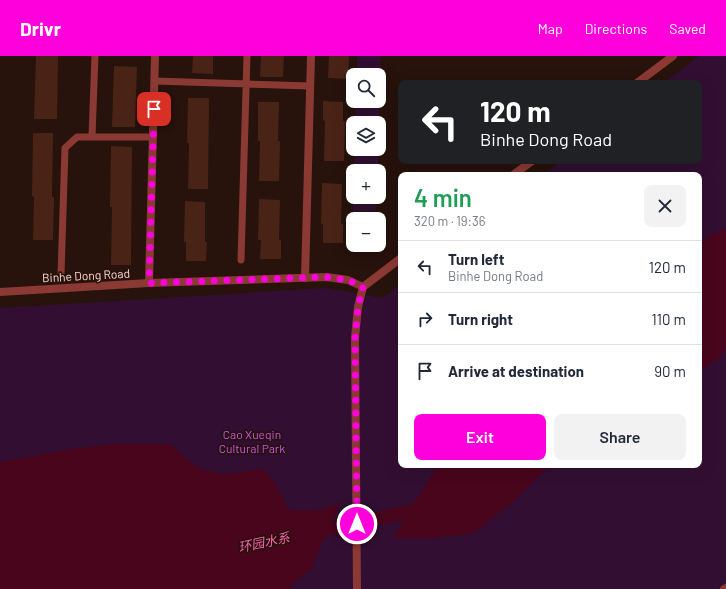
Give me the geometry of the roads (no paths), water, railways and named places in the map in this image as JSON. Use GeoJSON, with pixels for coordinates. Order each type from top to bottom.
{"type":"FeatureCollection","features":[{"type":"Feature","properties":{"kind":"street"},"geometry":{"type":"LineString","coordinates":[[149,283],[155,56]]}},
{"type":"Feature","properties":{"kind":"street"},"geometry":{"type":"LineString","coordinates":[[305,278],[310,56]]}},
{"type":"Feature","properties":{"kind":"street"},"geometry":{"type":"LineString","coordinates":[[641,80],[673,56]]}},
{"type":"Feature","properties":{"kind":"street"},"geometry":{"type":"LineString","coordinates":[[517,172],[528,164]]}},
{"type":"Feature","properties":{"kind":"street"},"geometry":{"type":"LineString","coordinates":[[357,589],[355,338],[358,307],[363,287],[398,260]]}},
{"type":"Feature","properties":{"kind":"street","name":"Binhe Dong Road"},"geometry":{"type":"LineString","coordinates":[[0,292],[149,283],[326,277],[348,280],[363,287]]}},
{"type":"Feature","properties":{"kind":"lane"},"geometry":{"type":"LineString","coordinates":[[92,136],[94,56]]}},
{"type":"Feature","properties":{"kind":"lane"},"geometry":{"type":"LineString","coordinates":[[241,260],[247,56]]}},
{"type":"Feature","properties":{"kind":"lane"},"geometry":{"type":"LineString","coordinates":[[155,81],[310,86]]}},
{"type":"Feature","properties":{"kind":"lane"},"geometry":{"type":"LineString","coordinates":[[61,275],[65,148],[77,137],[153,136]]}},
{"type":"Feature","properties":{"kind":"water"},"geometry":{"type":"Polygon","coordinates":[[[726,229],[726,348],[720,357],[702,370],[702,242],[711,235],[726,229]]]}},
{"type":"Feature","properties":{"kind":"water"},"geometry":{"type":"Polygon","coordinates":[[[114,444],[171,444],[181,455],[202,469],[223,474],[262,468],[276,484],[288,509],[302,511],[315,510],[340,503],[311,569],[292,584],[290,589],[0,589],[0,462],[71,449],[114,444]]]}},
{"type":"Feature","properties":{"kind":"water"},"geometry":{"type":"Polygon","coordinates":[[[436,468],[548,468],[513,502],[475,532],[434,538],[393,538],[436,468]]]}},
{"type":"Feature","properties":{"kind":"waterway","name":"环园水系"},"geometry":{"type":"LineString","coordinates":[[311,533],[413,511],[425,502]]}},
{"type":"Feature","properties":{"kind":"park label","name":"Cao Xueqin Cultural Park"},"geometry":{"type":"Point","coordinates":[252,441]}}]}
